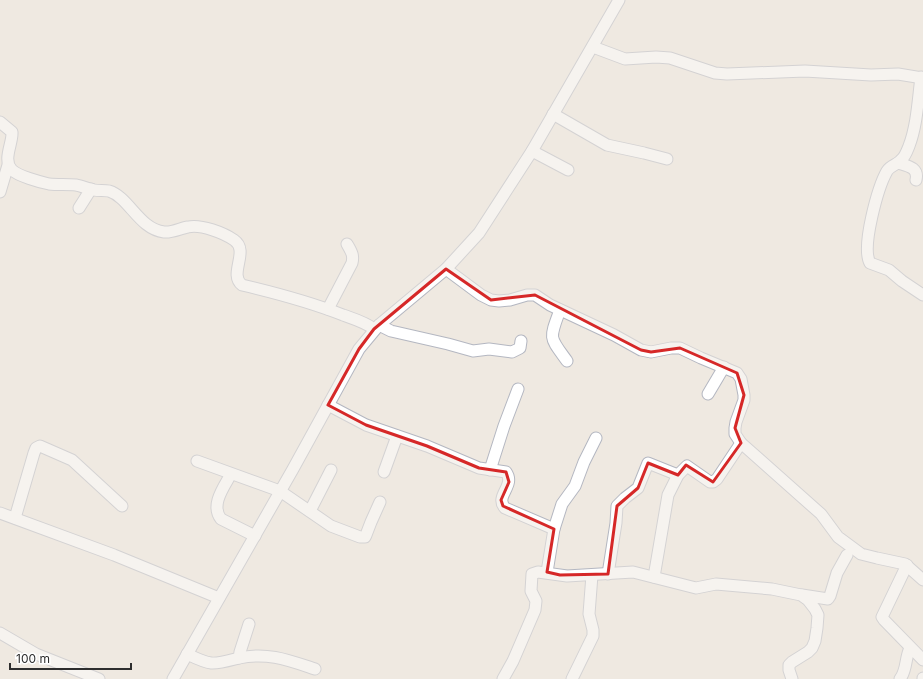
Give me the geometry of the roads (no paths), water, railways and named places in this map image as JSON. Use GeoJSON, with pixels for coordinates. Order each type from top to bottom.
{"type":"FeatureCollection","features":[{"type":"Feature","properties":{"kind":"street"},"geometry":{"type":"LineString","coordinates":[[173,679],[255,536],[356,353],[377,327],[446,269],[480,233],[532,151],[620,0]]}},
{"type":"Feature","properties":{"kind":"street"},"geometry":{"type":"LineString","coordinates":[[593,47],[625,59],[656,57],[670,58],[715,73],[805,72],[871,75],[898,74],[922,77],[914,133],[902,160],[890,167],[880,186],[869,234],[868,256],[870,263],[889,270],[902,282],[923,295]]}},
{"type":"Feature","properties":{"kind":"street"},"geometry":{"type":"LineString","coordinates":[[553,114],[607,145],[644,152],[667,159]]}},
{"type":"Feature","properties":{"kind":"street"},"geometry":{"type":"LineString","coordinates":[[0,122],[12,132],[8,165],[0,192]]}},
{"type":"Feature","properties":{"kind":"street"},"geometry":{"type":"LineString","coordinates":[[532,151],[568,170]]}},
{"type":"Feature","properties":{"kind":"street"},"geometry":{"type":"LineString","coordinates":[[898,162],[914,169],[917,173],[916,180]]}},
{"type":"Feature","properties":{"kind":"street"},"geometry":{"type":"LineString","coordinates":[[8,165],[17,173],[49,184],[72,185],[110,191],[117,195],[147,224],[164,232],[201,226],[234,240],[240,246],[237,276],[239,283],[242,285],[281,294],[328,309],[366,324],[473,351],[489,349],[512,352],[520,348],[521,341]]}},
{"type":"Feature","properties":{"kind":"street"},"geometry":{"type":"LineString","coordinates":[[79,208],[91,189]]}},
{"type":"Feature","properties":{"kind":"street"},"geometry":{"type":"LineString","coordinates":[[328,309],[352,263],[352,252],[347,244]]}},
{"type":"Feature","properties":{"kind":"street"},"geometry":{"type":"LineString","coordinates":[[446,269],[481,295],[491,300],[510,300],[532,294],[560,310],[618,337],[641,350],[651,352],[676,347],[737,373],[741,379],[744,400],[736,422],[735,434],[741,443],[813,506],[821,514],[838,537],[851,547],[861,554],[901,562],[907,565],[923,580]]}},
{"type":"Feature","properties":{"kind":"street"},"geometry":{"type":"LineString","coordinates":[[560,310],[551,336],[552,341],[567,361]]}},
{"type":"Feature","properties":{"kind":"street"},"geometry":{"type":"LineString","coordinates":[[708,394],[724,367]]}},
{"type":"Feature","properties":{"kind":"street"},"geometry":{"type":"LineString","coordinates":[[490,470],[518,388]]}},
{"type":"Feature","properties":{"kind":"street"},"geometry":{"type":"LineString","coordinates":[[328,405],[366,425],[427,446],[480,468],[506,472],[509,482],[501,500],[503,506],[554,529]]}},
{"type":"Feature","properties":{"kind":"street"},"geometry":{"type":"LineString","coordinates":[[384,472],[397,436]]}},
{"type":"Feature","properties":{"kind":"street"},"geometry":{"type":"LineString","coordinates":[[547,572],[554,529],[562,504],[575,486],[584,462],[596,438]]}},
{"type":"Feature","properties":{"kind":"street"},"geometry":{"type":"LineString","coordinates":[[654,577],[668,495],[678,475],[687,466],[710,482],[713,482],[717,479],[741,443]]}},
{"type":"Feature","properties":{"kind":"street"},"geometry":{"type":"LineString","coordinates":[[15,518],[34,453],[36,448],[40,446],[72,460],[122,506]]}},
{"type":"Feature","properties":{"kind":"street"},"geometry":{"type":"LineString","coordinates":[[197,461],[280,491],[337,529],[363,537],[366,535],[380,502]]}},
{"type":"Feature","properties":{"kind":"street"},"geometry":{"type":"LineString","coordinates":[[608,574],[616,523],[617,506],[638,488],[648,463],[678,475]]}},
{"type":"Feature","properties":{"kind":"street"},"geometry":{"type":"LineString","coordinates":[[310,511],[331,470]]}},
{"type":"Feature","properties":{"kind":"street"},"geometry":{"type":"LineString","coordinates":[[230,474],[218,498],[216,506],[217,514],[221,519],[255,536]]}},
{"type":"Feature","properties":{"kind":"street"},"geometry":{"type":"LineString","coordinates":[[0,514],[15,518],[114,555],[219,598]]}},
{"type":"Feature","properties":{"kind":"street"},"geometry":{"type":"LineString","coordinates":[[503,679],[513,661],[536,606],[536,601],[531,591],[532,574],[547,572],[567,576],[633,572],[696,588],[716,584],[772,589],[828,599],[839,568],[847,555]]}},
{"type":"Feature","properties":{"kind":"street"},"geometry":{"type":"LineString","coordinates":[[907,565],[882,617],[923,660]]}},
{"type":"Feature","properties":{"kind":"street"},"geometry":{"type":"LineString","coordinates":[[572,679],[593,636],[594,630],[589,614],[592,575]]}},
{"type":"Feature","properties":{"kind":"street"},"geometry":{"type":"LineString","coordinates":[[792,679],[789,665],[812,648],[815,641],[817,628],[818,615],[808,600],[801,595]]}},
{"type":"Feature","properties":{"kind":"street"},"geometry":{"type":"LineString","coordinates":[[239,658],[249,624]]}},
{"type":"Feature","properties":{"kind":"street"},"geometry":{"type":"LineString","coordinates":[[0,633],[36,654],[99,679]]}},
{"type":"Feature","properties":{"kind":"street"},"geometry":{"type":"LineString","coordinates":[[900,679],[905,669],[907,654],[910,648]]}},
{"type":"Feature","properties":{"kind":"street"},"geometry":{"type":"LineString","coordinates":[[188,654],[205,663],[212,664],[250,656],[280,658],[315,669]]}}]}
